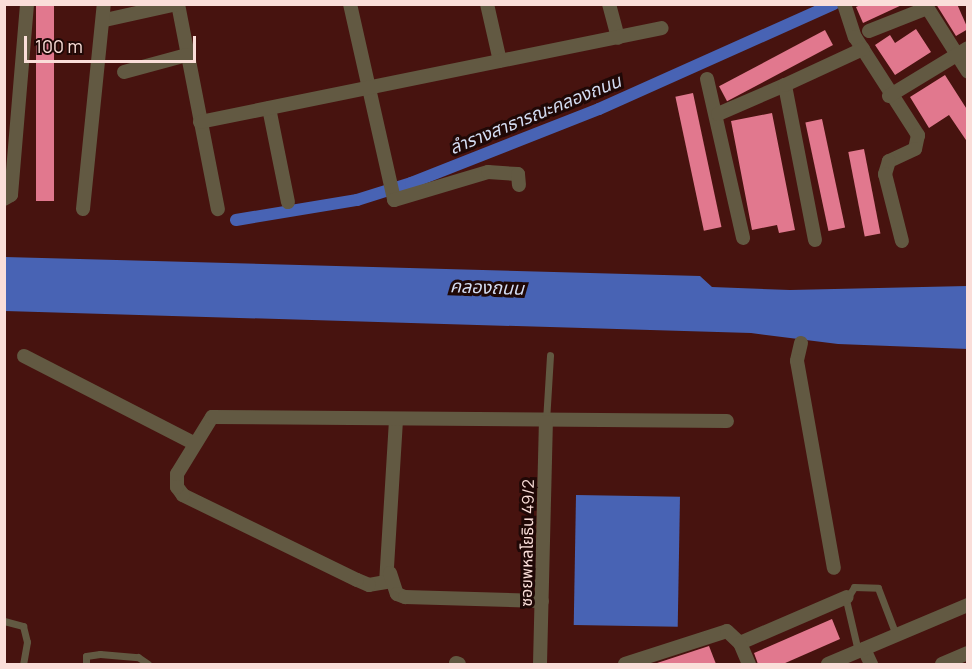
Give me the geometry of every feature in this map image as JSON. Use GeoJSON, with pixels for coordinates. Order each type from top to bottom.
{"type":"FeatureCollection","features":[{"type":"Feature","properties":{"kind":"street"},"geometry":{"type":"LineString","coordinates":[[4,199],[11,195],[27,4]]}},
{"type":"Feature","properties":{"kind":"street"},"geometry":{"type":"LineString","coordinates":[[83,209],[105,20],[104,4]]}},
{"type":"Feature","properties":{"kind":"street"},"geometry":{"type":"LineString","coordinates":[[105,20],[177,4],[218,209]]}},
{"type":"Feature","properties":{"kind":"street"},"geometry":{"type":"LineString","coordinates":[[350,4],[389,190],[400,200],[488,172],[518,174],[519,185]]}},
{"type":"Feature","properties":{"kind":"street"},"geometry":{"type":"LineString","coordinates":[[487,4],[501,61]]}},
{"type":"Feature","properties":{"kind":"street"},"geometry":{"type":"LineString","coordinates":[[609,4],[618,38]]}},
{"type":"Feature","properties":{"kind":"street"},"geometry":{"type":"LineString","coordinates":[[869,30],[926,6],[962,51],[968,72]]}},
{"type":"Feature","properties":{"kind":"street"},"geometry":{"type":"LineString","coordinates":[[845,8],[863,49],[890,96],[918,135],[915,149],[889,160],[885,174],[902,241]]}},
{"type":"Feature","properties":{"kind":"street"},"geometry":{"type":"LineString","coordinates":[[200,122],[662,28]]}},
{"type":"Feature","properties":{"kind":"street"},"geometry":{"type":"LineString","coordinates":[[718,114],[785,86],[863,49]]}},
{"type":"Feature","properties":{"kind":"street"},"geometry":{"type":"LineString","coordinates":[[890,96],[962,51]]}},
{"type":"Feature","properties":{"kind":"street"},"geometry":{"type":"LineString","coordinates":[[124,72],[187,54]]}},
{"type":"Feature","properties":{"kind":"street"},"geometry":{"type":"LineString","coordinates":[[707,79],[718,114],[743,238]]}},
{"type":"Feature","properties":{"kind":"street"},"geometry":{"type":"LineString","coordinates":[[785,86],[815,240]]}},
{"type":"Feature","properties":{"kind":"street"},"geometry":{"type":"LineString","coordinates":[[269,108],[288,202]]}},
{"type":"Feature","properties":{"kind":"street"},"geometry":{"type":"LineString","coordinates":[[801,343],[797,361],[834,568]]}},
{"type":"Feature","properties":{"kind":"street"},"geometry":{"type":"LineString","coordinates":[[24,356],[193,443]]}},
{"type":"Feature","properties":{"kind":"street"},"geometry":{"type":"LineString","coordinates":[[390,573],[386,582],[369,585],[183,495],[177,474],[193,443],[212,417],[546,422],[727,421]]}},
{"type":"Feature","properties":{"kind":"street"},"geometry":{"type":"LineString","coordinates":[[396,420],[390,573],[397,594],[405,597],[542,601]]}},
{"type":"Feature","properties":{"kind":"street","name":"ซอยพหลโยธิน 49/2"},"geometry":{"type":"LineString","coordinates":[[540,664],[546,422]]}},
{"type":"Feature","properties":{"kind":"street"},"geometry":{"type":"LineString","coordinates":[[740,643],[847,597]]}},
{"type":"Feature","properties":{"kind":"street"},"geometry":{"type":"LineString","coordinates":[[828,664],[968,605]]}},
{"type":"Feature","properties":{"kind":"street"},"geometry":{"type":"LineString","coordinates":[[625,664],[721,632],[734,634],[749,664]]}},
{"type":"Feature","properties":{"kind":"street"},"geometry":{"type":"LineString","coordinates":[[861,650],[871,664]]}},
{"type":"Feature","properties":{"kind":"street"},"geometry":{"type":"LineString","coordinates":[[942,664],[968,653]]}},
{"type":"Feature","properties":{"kind":"lane"},"geometry":{"type":"LineString","coordinates":[[546,422],[550,355]]}},
{"type":"Feature","properties":{"kind":"lane"},"geometry":{"type":"LineString","coordinates":[[861,650],[847,597],[862,584],[878,588],[896,635]]}},
{"type":"Feature","properties":{"kind":"lane"},"geometry":{"type":"LineString","coordinates":[[4,621],[23,626],[23,664]]}},
{"type":"Feature","properties":{"kind":"lane"},"geometry":{"type":"LineString","coordinates":[[86,664],[86,656],[118,662],[138,657],[148,664]]}},
{"type":"Feature","properties":{"kind":"water","name":"คลองถนน"},"geometry":{"type":"Polygon","coordinates":[[[5,257],[700,276],[712,287],[790,290],[967,286],[968,349],[838,344],[751,333],[5,311],[5,257]]]}},
{"type":"Feature","properties":{"kind":"water"},"geometry":{"type":"Polygon","coordinates":[[[576,495],[680,497],[678,627],[574,625],[576,495]]]}},
{"type":"Feature","properties":{"kind":"building"},"geometry":{"type":"Polygon","coordinates":[[[36,4],[54,4],[54,201],[36,201],[36,4]]]}},
{"type":"Feature","properties":{"kind":"building"},"geometry":{"type":"Polygon","coordinates":[[[863,4],[904,4],[863,23],[856,7],[863,4]]]}},
{"type":"Feature","properties":{"kind":"building"},"geometry":{"type":"Polygon","coordinates":[[[936,4],[957,4],[968,29],[956,36],[936,4]]]}},
{"type":"Feature","properties":{"kind":"building"},"geometry":{"type":"Polygon","coordinates":[[[916,29],[931,52],[895,75],[875,45],[890,35],[895,43],[916,29]]]}},
{"type":"Feature","properties":{"kind":"building"},"geometry":{"type":"Polygon","coordinates":[[[825,30],[833,45],[727,101],[719,86],[825,30]]]}},
{"type":"Feature","properties":{"kind":"building"},"geometry":{"type":"Polygon","coordinates":[[[945,75],[968,111],[968,143],[949,115],[929,128],[910,97],[945,75]]]}},
{"type":"Feature","properties":{"kind":"building"},"geometry":{"type":"Polygon","coordinates":[[[693,93],[721,227],[704,231],[675,97],[693,93]]]}},
{"type":"Feature","properties":{"kind":"building"},"geometry":{"type":"Polygon","coordinates":[[[772,113],[795,230],[779,233],[777,225],[752,230],[731,121],[772,113]]]}},
{"type":"Feature","properties":{"kind":"building"},"geometry":{"type":"Polygon","coordinates":[[[822,119],[845,228],[828,231],[805,123],[822,119]]]}},
{"type":"Feature","properties":{"kind":"building"},"geometry":{"type":"Polygon","coordinates":[[[864,149],[880,233],[865,236],[848,152],[864,149]]]}},
{"type":"Feature","properties":{"kind":"building"},"geometry":{"type":"Polygon","coordinates":[[[832,619],[840,639],[783,664],[758,664],[754,653],[832,619]]]}},
{"type":"Feature","properties":{"kind":"building"},"geometry":{"type":"Polygon","coordinates":[[[709,646],[716,664],[654,664],[709,646]]]}},
{"type":"Feature","properties":{"kind":"waterway","name":"ลำรางสาธารณะคลองถนน"},"geometry":{"type":"LineString","coordinates":[[236,220],[357,200],[411,183],[599,109],[834,4]]}}]}
